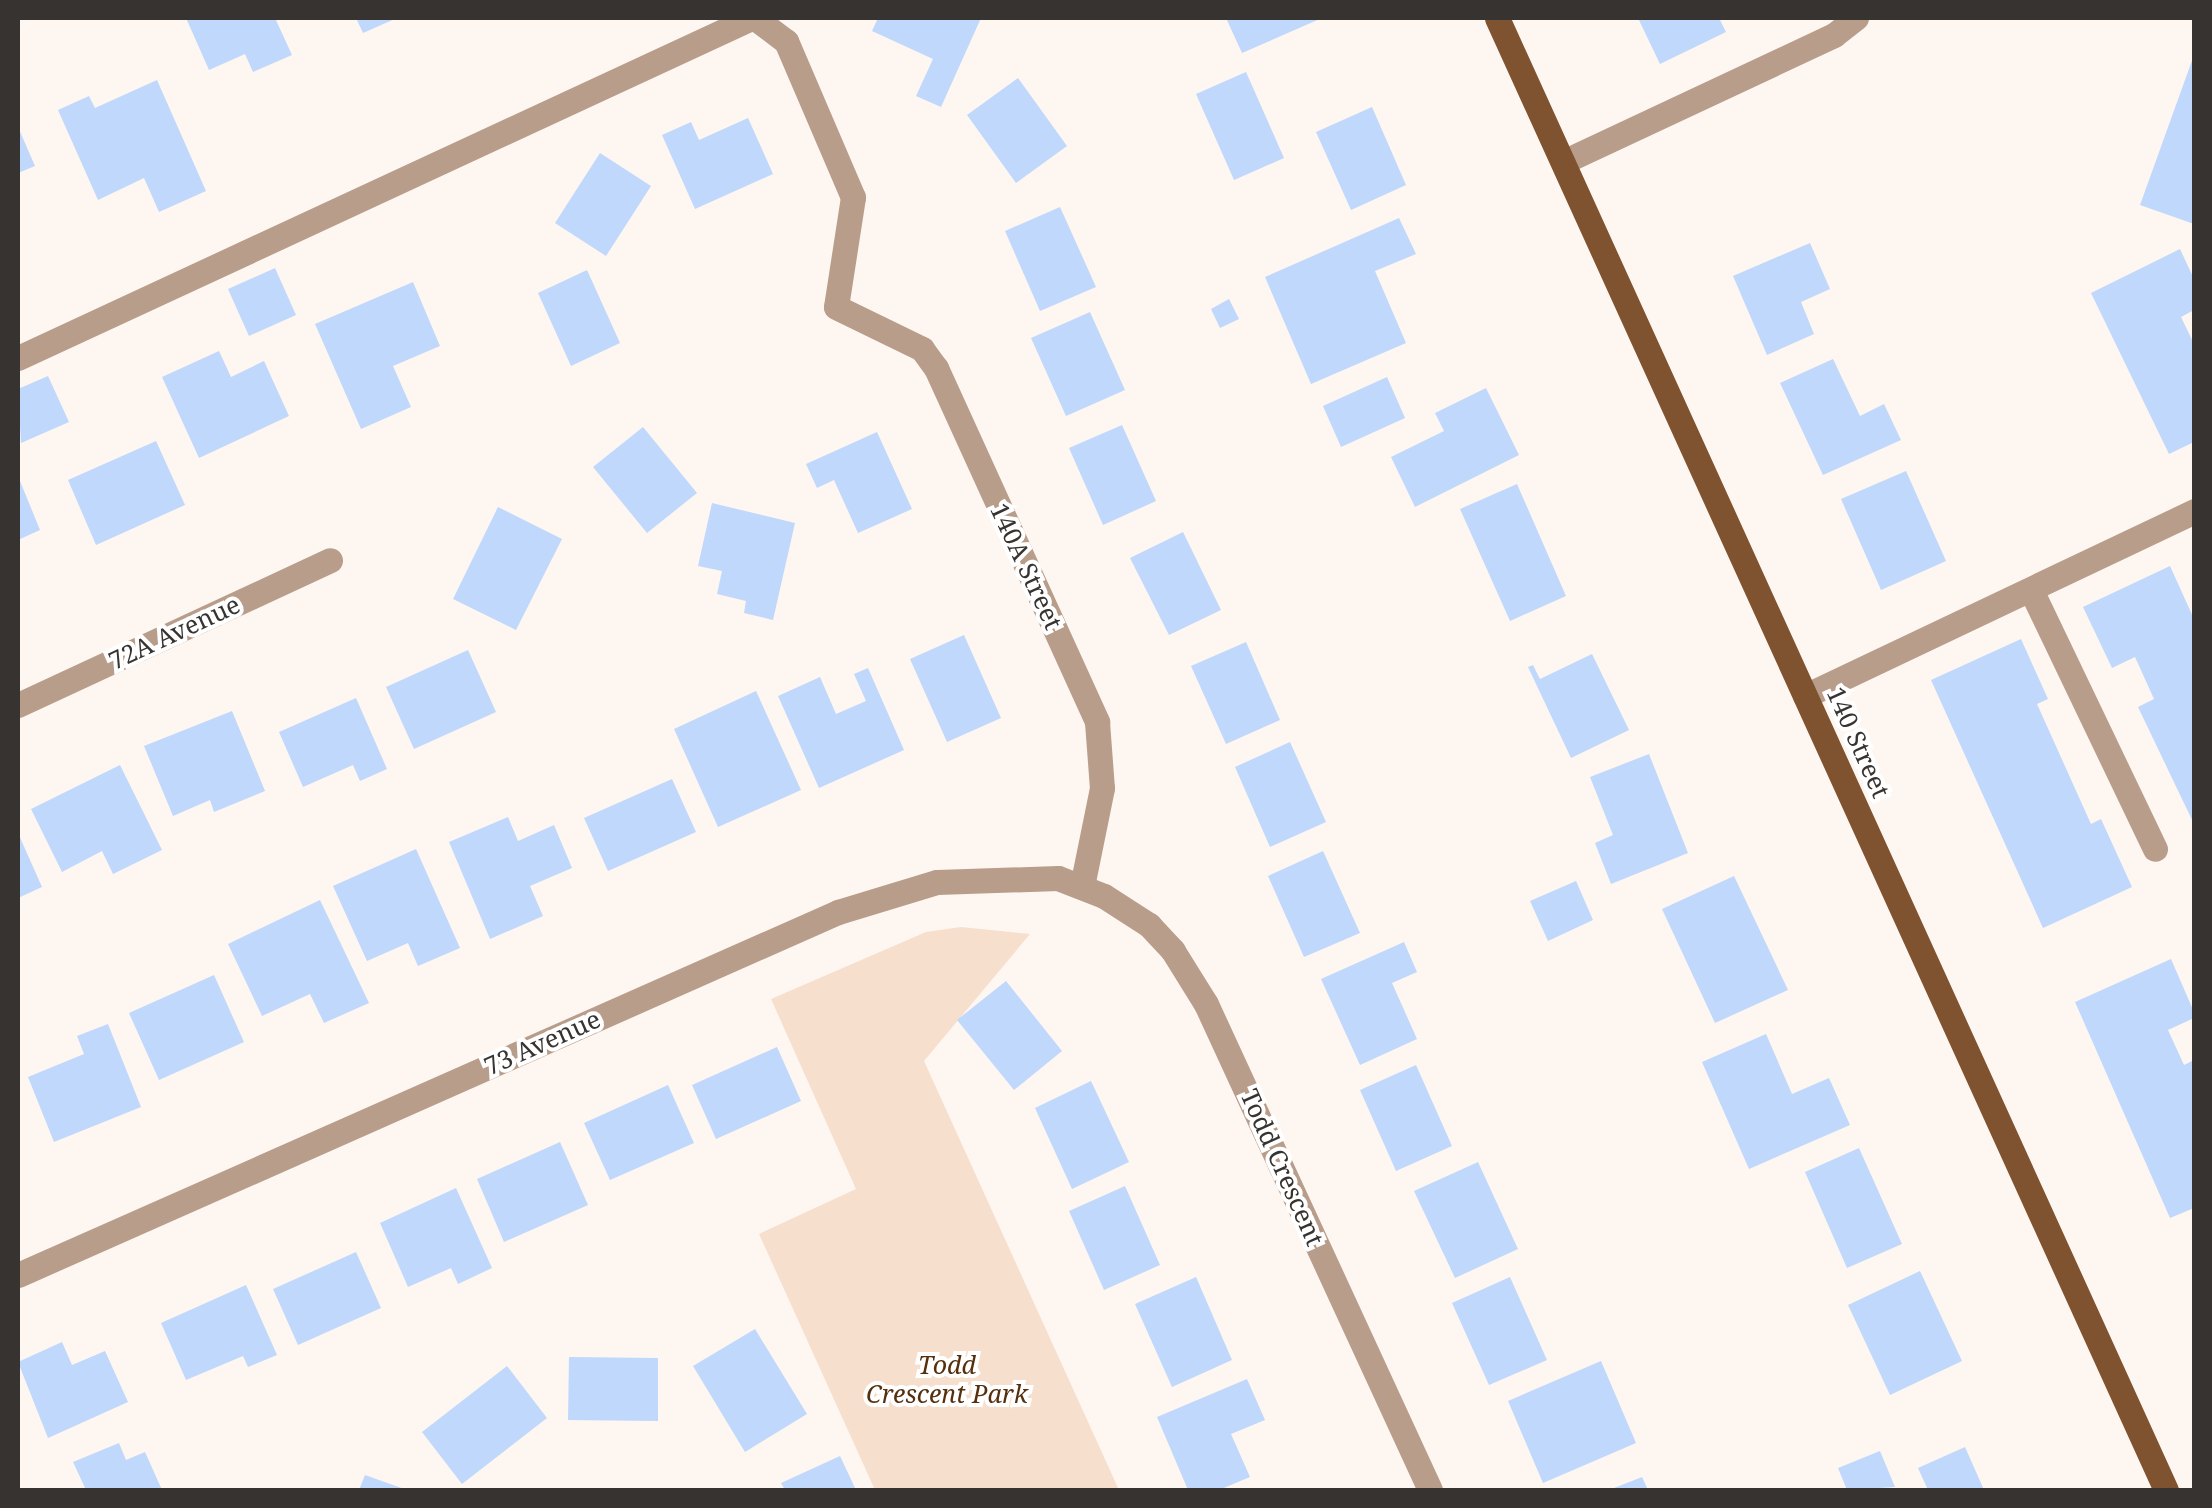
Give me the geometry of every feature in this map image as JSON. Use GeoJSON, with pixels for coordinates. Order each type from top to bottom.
{"type":"FeatureCollection","features":[{"type":"Feature","properties":{"kind":"main road","name":"140 Street"},"geometry":{"type":"LineString","coordinates":[[1497,18],[2166,1490]]}},
{"type":"Feature","properties":{"kind":"street","name":"140A Street"},"geometry":{"type":"LineString","coordinates":[[753,18],[786,41],[853,198],[836,307],[922,349],[936,368],[1088,700],[1101,743],[1102,788],[1082,886]]}},
{"type":"Feature","properties":{"kind":"street"},"geometry":{"type":"LineString","coordinates":[[18,358],[753,18]]}},
{"type":"Feature","properties":{"kind":"street"},"geometry":{"type":"LineString","coordinates":[[1563,162],[1834,35],[1856,18]]}},
{"type":"Feature","properties":{"kind":"street"},"geometry":{"type":"LineString","coordinates":[[1805,696],[2194,511]]}},
{"type":"Feature","properties":{"kind":"street","name":"72A Avenue"},"geometry":{"type":"LineString","coordinates":[[18,704],[330,560]]}},
{"type":"Feature","properties":{"kind":"street"},"geometry":{"type":"LineString","coordinates":[[2031,590],[2155,849]]}},
{"type":"Feature","properties":{"kind":"street","name":"73 Avenue"},"geometry":{"type":"LineString","coordinates":[[18,1274],[838,912],[937,882],[974,877],[1058,878],[1082,886]]}},
{"type":"Feature","properties":{"kind":"street","name":"Todd Crescent"},"geometry":{"type":"LineString","coordinates":[[1082,886],[1149,925],[1173,952],[1206,1004],[1430,1490]]}},
{"type":"Feature","properties":{"kind":"green space","name":"Todd Crescent Park"},"geometry":{"type":"Polygon","coordinates":[[[961,927],[1030,934],[924,1061],[1119,1490],[875,1490],[759,1234],[856,1189],[771,999],[926,932],[961,927]]]}},
{"type":"Feature","properties":{"kind":"building"},"geometry":{"type":"Polygon","coordinates":[[[186,18],[275,18],[292,55],[253,72],[245,54],[209,70],[186,18]]]}},
{"type":"Feature","properties":{"kind":"building"},"geometry":{"type":"Polygon","coordinates":[[[356,18],[397,18],[363,33],[356,18]]]}},
{"type":"Feature","properties":{"kind":"building"},"geometry":{"type":"Polygon","coordinates":[[[878,18],[981,18],[941,107],[916,96],[933,59],[872,31],[878,18]]]}},
{"type":"Feature","properties":{"kind":"building"},"geometry":{"type":"Polygon","coordinates":[[[1226,18],[1322,18],[1242,53],[1226,18]]]}},
{"type":"Feature","properties":{"kind":"building"},"geometry":{"type":"Polygon","coordinates":[[[1638,18],[1719,18],[1726,32],[1660,64],[1638,18]]]}},
{"type":"Feature","properties":{"kind":"building"},"geometry":{"type":"Polygon","coordinates":[[[2194,55],[2194,224],[2140,205],[2194,55]]]}},
{"type":"Feature","properties":{"kind":"building"},"geometry":{"type":"Polygon","coordinates":[[[1246,72],[1284,158],[1234,180],[1196,94],[1246,72]]]}},
{"type":"Feature","properties":{"kind":"building"},"geometry":{"type":"Polygon","coordinates":[[[1018,78],[1067,146],[1016,183],[967,115],[1018,78]]]}},
{"type":"Feature","properties":{"kind":"building"},"geometry":{"type":"Polygon","coordinates":[[[157,80],[206,191],[159,212],[144,178],[98,200],[58,110],[89,96],[95,108],[157,80]]]}},
{"type":"Feature","properties":{"kind":"building"},"geometry":{"type":"Polygon","coordinates":[[[1372,107],[1406,185],[1351,210],[1316,132],[1372,107]]]}},
{"type":"Feature","properties":{"kind":"building"},"geometry":{"type":"Polygon","coordinates":[[[748,118],[773,174],[695,209],[662,135],[691,122],[699,140],[748,118]]]}},
{"type":"Feature","properties":{"kind":"building"},"geometry":{"type":"Polygon","coordinates":[[[18,127],[35,166],[18,173],[18,127]]]}},
{"type":"Feature","properties":{"kind":"building"},"geometry":{"type":"Polygon","coordinates":[[[600,153],[651,186],[606,256],[555,223],[600,153]]]}},
{"type":"Feature","properties":{"kind":"building"},"geometry":{"type":"Polygon","coordinates":[[[1060,207],[1096,287],[1040,311],[1005,231],[1060,207]]]}},
{"type":"Feature","properties":{"kind":"building"},"geometry":{"type":"Polygon","coordinates":[[[1399,218],[1416,254],[1375,271],[1406,343],[1311,384],[1265,277],[1399,218]]]}},
{"type":"Feature","properties":{"kind":"building"},"geometry":{"type":"Polygon","coordinates":[[[1810,243],[1830,289],[1801,302],[1814,334],[1767,355],[1733,276],[1810,243]]]}},
{"type":"Feature","properties":{"kind":"building"},"geometry":{"type":"Polygon","coordinates":[[[2180,249],[2194,279],[2194,310],[2181,317],[2194,344],[2194,442],[2169,454],[2091,293],[2180,249]]]}},
{"type":"Feature","properties":{"kind":"building"},"geometry":{"type":"Polygon","coordinates":[[[275,268],[296,315],[249,336],[228,289],[275,268]]]}},
{"type":"Feature","properties":{"kind":"building"},"geometry":{"type":"Polygon","coordinates":[[[587,270],[620,343],[571,366],[538,293],[587,270]]]}},
{"type":"Feature","properties":{"kind":"building"},"geometry":{"type":"Polygon","coordinates":[[[413,282],[440,346],[393,366],[411,407],[361,429],[315,324],[413,282]]]}},
{"type":"Feature","properties":{"kind":"building"},"geometry":{"type":"Polygon","coordinates":[[[1229,299],[1239,319],[1220,328],[1211,309],[1229,299]]]}},
{"type":"Feature","properties":{"kind":"building"},"geometry":{"type":"Polygon","coordinates":[[[1090,312],[1125,390],[1066,416],[1031,338],[1090,312]]]}},
{"type":"Feature","properties":{"kind":"building"},"geometry":{"type":"Polygon","coordinates":[[[219,351],[231,377],[264,361],[289,416],[199,458],[162,377],[219,351]]]}},
{"type":"Feature","properties":{"kind":"building"},"geometry":{"type":"Polygon","coordinates":[[[1833,359],[1860,416],[1884,404],[1901,440],[1823,475],[1780,383],[1833,359]]]}},
{"type":"Feature","properties":{"kind":"building"},"geometry":{"type":"Polygon","coordinates":[[[48,376],[69,422],[21,443],[18,389],[48,376]]]}},
{"type":"Feature","properties":{"kind":"building"},"geometry":{"type":"Polygon","coordinates":[[[1387,377],[1405,418],[1341,447],[1323,406],[1387,377]]]}},
{"type":"Feature","properties":{"kind":"building"},"geometry":{"type":"Polygon","coordinates":[[[1486,388],[1519,455],[1415,507],[1391,457],[1444,431],[1435,413],[1486,388]]]}},
{"type":"Feature","properties":{"kind":"building"},"geometry":{"type":"Polygon","coordinates":[[[1122,425],[1156,501],[1103,525],[1069,448],[1122,425]]]}},
{"type":"Feature","properties":{"kind":"building"},"geometry":{"type":"Polygon","coordinates":[[[643,427],[697,493],[647,533],[593,467],[643,427]]]}},
{"type":"Feature","properties":{"kind":"building"},"geometry":{"type":"Polygon","coordinates":[[[877,432],[912,509],[858,533],[834,480],[817,488],[806,464],[877,432]]]}},
{"type":"Feature","properties":{"kind":"building"},"geometry":{"type":"Polygon","coordinates":[[[156,441],[185,505],[96,545],[68,480],[156,441]]]}},
{"type":"Feature","properties":{"kind":"building"},"geometry":{"type":"Polygon","coordinates":[[[1906,471],[1946,561],[1881,590],[1841,499],[1906,471]]]}},
{"type":"Feature","properties":{"kind":"building"},"geometry":{"type":"Polygon","coordinates":[[[18,476],[40,530],[18,540],[18,476]]]}},
{"type":"Feature","properties":{"kind":"building"},"geometry":{"type":"Polygon","coordinates":[[[1517,484],[1566,596],[1510,621],[1460,509],[1517,484]]]}},
{"type":"Feature","properties":{"kind":"building"},"geometry":{"type":"Polygon","coordinates":[[[712,503],[795,523],[773,620],[744,613],[746,601],[717,594],[722,571],[698,566],[712,503]]]}},
{"type":"Feature","properties":{"kind":"building"},"geometry":{"type":"Polygon","coordinates":[[[498,507],[562,539],[516,630],[453,599],[498,507]]]}},
{"type":"Feature","properties":{"kind":"building"},"geometry":{"type":"Polygon","coordinates":[[[1183,532],[1221,610],[1169,635],[1130,558],[1183,532]]]}},
{"type":"Feature","properties":{"kind":"building"},"geometry":{"type":"Polygon","coordinates":[[[2170,566],[2194,619],[2194,824],[2138,707],[2154,699],[2135,657],[2112,668],[2083,607],[2170,566]]]}},
{"type":"Feature","properties":{"kind":"building"},"geometry":{"type":"Polygon","coordinates":[[[964,635],[1001,718],[947,742],[910,659],[964,635]]]}},
{"type":"Feature","properties":{"kind":"building"},"geometry":{"type":"Polygon","coordinates":[[[2021,639],[2048,699],[2037,704],[2091,824],[2101,819],[2132,887],[2043,928],[1931,680],[2021,639]]]}},
{"type":"Feature","properties":{"kind":"building"},"geometry":{"type":"Polygon","coordinates":[[[1246,642],[1280,720],[1226,744],[1191,666],[1246,642]]]}},
{"type":"Feature","properties":{"kind":"building"},"geometry":{"type":"Polygon","coordinates":[[[468,650],[496,712],[414,749],[386,687],[468,650]]]}},
{"type":"Feature","properties":{"kind":"building"},"geometry":{"type":"Polygon","coordinates":[[[1592,654],[1629,730],[1571,758],[1528,667],[1533,665],[1540,679],[1592,654]]]}},
{"type":"Feature","properties":{"kind":"building"},"geometry":{"type":"Polygon","coordinates":[[[868,668],[904,750],[819,788],[778,696],[820,677],[836,714],[866,701],[854,674],[868,668]]]}},
{"type":"Feature","properties":{"kind":"building"},"geometry":{"type":"Polygon","coordinates":[[[756,691],[801,790],[718,827],[674,729],[756,691]]]}},
{"type":"Feature","properties":{"kind":"building"},"geometry":{"type":"Polygon","coordinates":[[[356,698],[387,769],[360,781],[353,765],[303,787],[279,732],[356,698]]]}},
{"type":"Feature","properties":{"kind":"building"},"geometry":{"type":"Polygon","coordinates":[[[232,711],[265,791],[214,812],[210,800],[173,816],[144,746],[232,711]]]}},
{"type":"Feature","properties":{"kind":"building"},"geometry":{"type":"Polygon","coordinates":[[[1290,742],[1326,822],[1270,847],[1235,767],[1290,742]]]}},
{"type":"Feature","properties":{"kind":"building"},"geometry":{"type":"Polygon","coordinates":[[[1649,754],[1688,853],[1611,884],[1595,843],[1613,835],[1590,777],[1649,754]]]}},
{"type":"Feature","properties":{"kind":"building"},"geometry":{"type":"Polygon","coordinates":[[[120,765],[162,850],[113,874],[102,851],[62,872],[31,809],[120,765]]]}},
{"type":"Feature","properties":{"kind":"building"},"geometry":{"type":"Polygon","coordinates":[[[672,779],[696,832],[608,871],[584,818],[672,779]]]}},
{"type":"Feature","properties":{"kind":"building"},"geometry":{"type":"Polygon","coordinates":[[[508,817],[518,841],[554,825],[572,868],[530,886],[543,916],[490,939],[449,842],[508,817]]]}},
{"type":"Feature","properties":{"kind":"building"},"geometry":{"type":"Polygon","coordinates":[[[18,833],[42,887],[18,898],[18,833]]]}},
{"type":"Feature","properties":{"kind":"building"},"geometry":{"type":"Polygon","coordinates":[[[416,849],[460,948],[418,966],[408,943],[367,961],[333,886],[416,849]]]}},
{"type":"Feature","properties":{"kind":"building"},"geometry":{"type":"Polygon","coordinates":[[[1323,851],[1360,933],[1304,957],[1268,876],[1323,851]]]}},
{"type":"Feature","properties":{"kind":"building"},"geometry":{"type":"Polygon","coordinates":[[[1734,876],[1788,990],[1715,1023],[1662,909],[1734,876]]]}},
{"type":"Feature","properties":{"kind":"building"},"geometry":{"type":"Polygon","coordinates":[[[1576,881],[1593,920],[1548,941],[1530,901],[1576,881]]]}},
{"type":"Feature","properties":{"kind":"building"},"geometry":{"type":"Polygon","coordinates":[[[320,900],[369,1003],[324,1023],[310,994],[262,1016],[228,944],[320,900]]]}},
{"type":"Feature","properties":{"kind":"building"},"geometry":{"type":"Polygon","coordinates":[[[1404,942],[1417,972],[1392,983],[1417,1039],[1360,1065],[1321,979],[1404,942]]]}},
{"type":"Feature","properties":{"kind":"building"},"geometry":{"type":"Polygon","coordinates":[[[2171,959],[2194,1012],[2194,1018],[2168,1030],[2184,1065],[2194,1060],[2194,1208],[2170,1218],[2075,1002],[2171,959]]]}},
{"type":"Feature","properties":{"kind":"building"},"geometry":{"type":"Polygon","coordinates":[[[214,975],[244,1042],[159,1080],[129,1013],[214,975]]]}},
{"type":"Feature","properties":{"kind":"building"},"geometry":{"type":"Polygon","coordinates":[[[1006,981],[1062,1051],[1014,1090],[957,1020],[1006,981]]]}},
{"type":"Feature","properties":{"kind":"building"},"geometry":{"type":"Polygon","coordinates":[[[108,1024],[141,1107],[54,1142],[28,1077],[84,1054],[77,1036],[108,1024]]]}},
{"type":"Feature","properties":{"kind":"building"},"geometry":{"type":"Polygon","coordinates":[[[1766,1034],[1792,1094],[1829,1078],[1850,1125],[1749,1169],[1702,1062],[1766,1034]]]}},
{"type":"Feature","properties":{"kind":"building"},"geometry":{"type":"Polygon","coordinates":[[[777,1047],[801,1101],[716,1139],[692,1085],[777,1047]]]}},
{"type":"Feature","properties":{"kind":"building"},"geometry":{"type":"Polygon","coordinates":[[[1416,1065],[1452,1146],[1396,1171],[1360,1090],[1416,1065]]]}},
{"type":"Feature","properties":{"kind":"building"},"geometry":{"type":"Polygon","coordinates":[[[1091,1081],[1129,1162],[1072,1189],[1035,1108],[1091,1081]]]}},
{"type":"Feature","properties":{"kind":"building"},"geometry":{"type":"Polygon","coordinates":[[[668,1085],[694,1143],[610,1180],[584,1123],[668,1085]]]}},
{"type":"Feature","properties":{"kind":"building"},"geometry":{"type":"Polygon","coordinates":[[[560,1142],[588,1205],[504,1242],[477,1179],[560,1142]]]}},
{"type":"Feature","properties":{"kind":"building"},"geometry":{"type":"Polygon","coordinates":[[[1859,1148],[1902,1244],[1847,1268],[1805,1172],[1859,1148]]]}},
{"type":"Feature","properties":{"kind":"building"},"geometry":{"type":"Polygon","coordinates":[[[1478,1162],[1518,1249],[1455,1278],[1414,1191],[1478,1162]]]}},
{"type":"Feature","properties":{"kind":"building"},"geometry":{"type":"Polygon","coordinates":[[[1125,1186],[1160,1265],[1104,1290],[1069,1211],[1125,1186]]]}},
{"type":"Feature","properties":{"kind":"building"},"geometry":{"type":"Polygon","coordinates":[[[456,1188],[492,1268],[458,1284],[451,1268],[408,1287],[380,1223],[456,1188]]]}},
{"type":"Feature","properties":{"kind":"building"},"geometry":{"type":"Polygon","coordinates":[[[356,1252],[381,1308],[298,1345],[273,1289],[356,1252]]]}},
{"type":"Feature","properties":{"kind":"building"},"geometry":{"type":"Polygon","coordinates":[[[1920,1271],[1962,1361],[1890,1395],[1848,1305],[1920,1271]]]}},
{"type":"Feature","properties":{"kind":"building"},"geometry":{"type":"Polygon","coordinates":[[[1196,1277],[1232,1360],[1172,1387],[1135,1304],[1196,1277]]]}},
{"type":"Feature","properties":{"kind":"building"},"geometry":{"type":"Polygon","coordinates":[[[1510,1277],[1547,1360],[1489,1385],[1452,1303],[1510,1277]]]}},
{"type":"Feature","properties":{"kind":"building"},"geometry":{"type":"Polygon","coordinates":[[[246,1285],[277,1355],[248,1367],[243,1356],[186,1380],[161,1323],[246,1285]]]}},
{"type":"Feature","properties":{"kind":"building"},"geometry":{"type":"Polygon","coordinates":[[[755,1329],[807,1414],[745,1452],[693,1366],[755,1329]]]}},
{"type":"Feature","properties":{"kind":"building"},"geometry":{"type":"Polygon","coordinates":[[[62,1342],[72,1365],[105,1351],[128,1402],[48,1438],[18,1362],[62,1342]]]}},
{"type":"Feature","properties":{"kind":"building"},"geometry":{"type":"Polygon","coordinates":[[[569,1357],[658,1358],[658,1421],[568,1420],[569,1357]]]}},
{"type":"Feature","properties":{"kind":"building"},"geometry":{"type":"Polygon","coordinates":[[[1601,1361],[1636,1443],[1543,1483],[1508,1401],[1601,1361]]]}},
{"type":"Feature","properties":{"kind":"building"},"geometry":{"type":"Polygon","coordinates":[[[507,1366],[547,1418],[462,1484],[422,1432],[507,1366]]]}},
{"type":"Feature","properties":{"kind":"building"},"geometry":{"type":"Polygon","coordinates":[[[1247,1379],[1265,1420],[1231,1434],[1250,1477],[1219,1490],[1188,1490],[1157,1417],[1247,1379]]]}},
{"type":"Feature","properties":{"kind":"building"},"geometry":{"type":"Polygon","coordinates":[[[119,1443],[126,1460],[145,1452],[162,1490],[86,1490],[73,1462],[119,1443]]]}},
{"type":"Feature","properties":{"kind":"building"},"geometry":{"type":"Polygon","coordinates":[[[1965,1447],[1984,1490],[1928,1490],[1918,1468],[1965,1447]]]}},
{"type":"Feature","properties":{"kind":"building"},"geometry":{"type":"Polygon","coordinates":[[[1880,1451],[1895,1487],[1847,1490],[1838,1468],[1880,1451]]]}},
{"type":"Feature","properties":{"kind":"building"},"geometry":{"type":"Polygon","coordinates":[[[840,1456],[856,1490],[785,1490],[781,1483],[840,1456]]]}},
{"type":"Feature","properties":{"kind":"building"},"geometry":{"type":"Polygon","coordinates":[[[365,1475],[407,1490],[359,1490],[365,1475]]]}},
{"type":"Feature","properties":{"kind":"building"},"geometry":{"type":"Polygon","coordinates":[[[1642,1477],[1648,1490],[1609,1490],[1642,1477]]]}}]}
